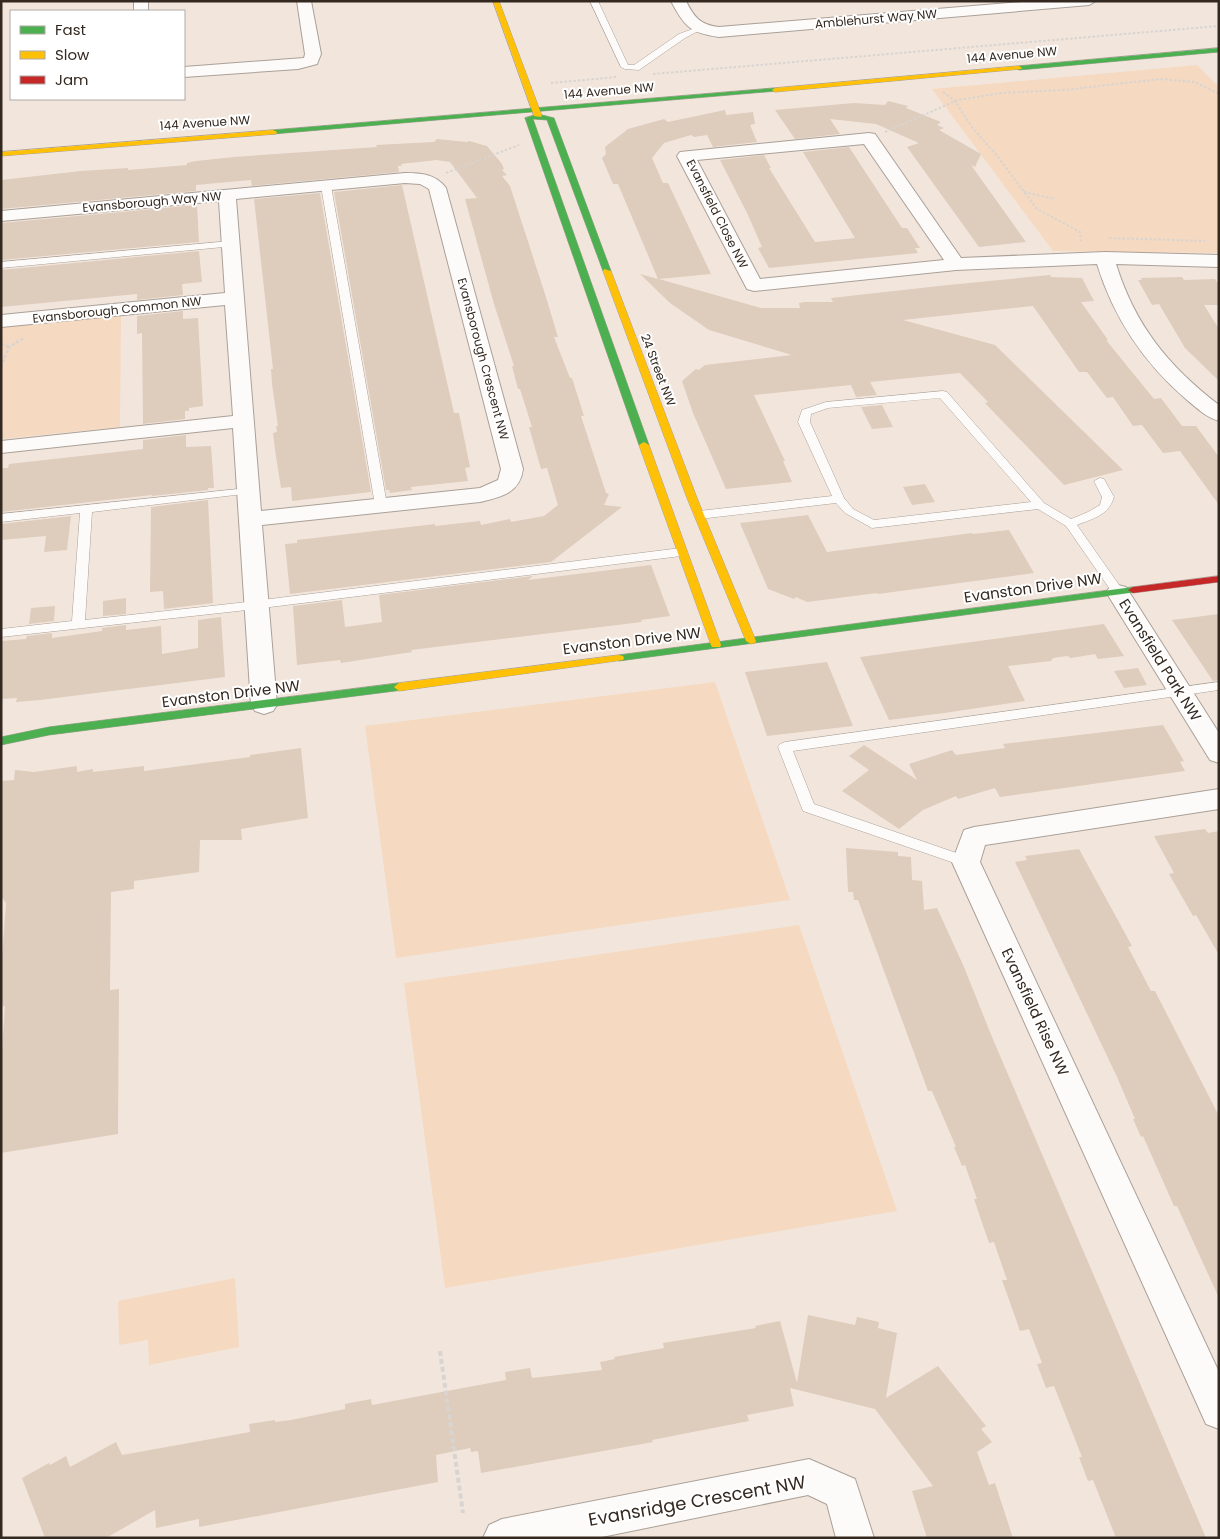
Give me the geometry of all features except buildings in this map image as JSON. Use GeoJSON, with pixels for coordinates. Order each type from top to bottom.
{"type":"FeatureCollection","features":[{"type":"Feature","properties":{"kind":"street"},"geometry":{"type":"LineString","coordinates":[[185,72],[306,63],[311,61],[313,54],[304,1]]}},
{"type":"Feature","properties":{"kind":"street","name":"24 Street NW"},"geometry":{"type":"LineString","coordinates":[[496,1],[537,113],[550,118],[699,514],[751,641]]}},
{"type":"Feature","properties":{"kind":"street"},"geometry":{"type":"LineString","coordinates":[[678,1],[690,22],[698,28]]}},
{"type":"Feature","properties":{"kind":"street","name":"Amblehurst Way NW"},"geometry":{"type":"LineString","coordinates":[[698,28],[719,32],[1002,5],[1089,1]]}},
{"type":"Feature","properties":{"kind":"street"},"geometry":{"type":"LineString","coordinates":[[843,8],[852,20]]}},
{"type":"Feature","properties":{"kind":"street","name":"144 Avenue NW"},"geometry":{"type":"LineString","coordinates":[[1,154],[438,119],[537,113],[1219,50]]}},
{"type":"Feature","properties":{"kind":"street"},"geometry":{"type":"LineString","coordinates":[[537,113],[529,118],[533,133],[681,552],[716,645]]}},
{"type":"Feature","properties":{"kind":"street"},"geometry":{"type":"LineString","coordinates":[[438,119],[500,125]]}},
{"type":"Feature","properties":{"kind":"street"},"geometry":{"type":"LineString","coordinates":[[520,129],[533,133]]}},
{"type":"Feature","properties":{"kind":"street","name":"Evansfield Close NW"},"geometry":{"type":"LineString","coordinates":[[956,264],[869,138],[686,156],[754,285],[956,264],[1105,258],[1219,261]]}},
{"type":"Feature","properties":{"kind":"street","name":"Evansborough Crescent NW"},"geometry":{"type":"LineString","coordinates":[[227,195],[417,178],[426,180],[437,188],[512,468],[511,478],[506,486],[495,492],[250,520]]}},
{"type":"Feature","properties":{"kind":"street","name":"Evansborough Way NW"},"geometry":{"type":"LineString","coordinates":[[1,216],[227,195],[264,705]]}},
{"type":"Feature","properties":{"kind":"street"},"geometry":{"type":"LineString","coordinates":[[1105,258],[1116,291],[1128,317],[1143,340],[1186,388],[1219,415]]}},
{"type":"Feature","properties":{"kind":"street","name":"Evansborough Common NW"},"geometry":{"type":"LineString","coordinates":[[1,321],[234,298]]}},
{"type":"Feature","properties":{"kind":"street"},"geometry":{"type":"LineString","coordinates":[[1,447],[242,421]]}},
{"type":"Feature","properties":{"kind":"street","name":"Evanston Drive NW"},"geometry":{"type":"LineString","coordinates":[[1,731],[49,730],[264,705],[1219,579]]}},
{"type":"Feature","properties":{"kind":"street","name":"Evansfield Park NW"},"geometry":{"type":"LineString","coordinates":[[1118,592],[1219,754]]}},
{"type":"Feature","properties":{"kind":"street","name":"Evanston Drive NW"},"geometry":{"type":"LineString","coordinates":[[1,741],[49,730]]}},
{"type":"Feature","properties":{"kind":"street"},"geometry":{"type":"LineString","coordinates":[[966,862],[974,837],[1219,799]]}},
{"type":"Feature","properties":{"kind":"street","name":"Evansfield Rise NW"},"geometry":{"type":"LineString","coordinates":[[966,862],[1219,1412]]}},
{"type":"Feature","properties":{"kind":"street","name":"Evansridge Crescent NW"},"geometry":{"type":"LineString","coordinates":[[502,1538],[809,1477],[842,1492],[855,1538]]}},
{"type":"Feature","properties":{"kind":"lane"},"geometry":{"type":"LineString","coordinates":[[594,1],[625,67],[636,68],[682,36],[698,28]]}},
{"type":"Feature","properties":{"kind":"lane"},"geometry":{"type":"LineString","coordinates":[[326,186],[381,505]]}},
{"type":"Feature","properties":{"kind":"lane"},"geometry":{"type":"LineString","coordinates":[[1,266],[231,244]]}},
{"type":"Feature","properties":{"kind":"lane"},"geometry":{"type":"LineString","coordinates":[[1040,505],[872,524],[849,511],[839,499],[804,422],[806,412],[826,405],[943,394],[1040,505],[1070,522],[1118,592]]}},
{"type":"Feature","properties":{"kind":"lane"},"geometry":{"type":"LineString","coordinates":[[1070,522],[1092,515],[1105,507],[1108,497],[1100,481]]}},
{"type":"Feature","properties":{"kind":"lane"},"geometry":{"type":"LineString","coordinates":[[1,518],[248,491]]}},
{"type":"Feature","properties":{"kind":"lane"},"geometry":{"type":"LineString","coordinates":[[699,514],[839,499]]}},
{"type":"Feature","properties":{"kind":"lane"},"geometry":{"type":"LineString","coordinates":[[78,625],[86,509]]}},
{"type":"Feature","properties":{"kind":"lane"},"geometry":{"type":"LineString","coordinates":[[1,633],[681,552]]}},
{"type":"Feature","properties":{"kind":"lane"},"geometry":{"type":"LineString","coordinates":[[966,862],[808,808],[784,747],[1219,686]]}},
{"type":"Feature","properties":{"kind":"path"},"geometry":{"type":"LineString","coordinates":[[649,75],[1219,26]]}},
{"type":"Feature","properties":{"kind":"path"},"geometry":{"type":"LineString","coordinates":[[551,83],[619,77]]}},
{"type":"Feature","properties":{"kind":"path"},"geometry":{"type":"LineString","coordinates":[[882,133],[954,101],[1001,93],[1064,90],[1161,78],[1195,82],[1219,94]]}},
{"type":"Feature","properties":{"kind":"path"},"geometry":{"type":"LineString","coordinates":[[941,89],[954,101],[970,126],[998,157],[1037,209],[1080,232],[1081,242]]}},
{"type":"Feature","properties":{"kind":"path"},"geometry":{"type":"LineString","coordinates":[[446,173],[520,144]]}},
{"type":"Feature","properties":{"kind":"path"},"geometry":{"type":"LineString","coordinates":[[1023,191],[1055,199]]}},
{"type":"Feature","properties":{"kind":"path"},"geometry":{"type":"LineString","coordinates":[[1,344],[9,347]]}},
{"type":"Feature","properties":{"kind":"path"},"geometry":{"type":"LineString","coordinates":[[440,1351],[463,1513]]}},
{"type":"Feature","properties":{"kind":"shaded area"},"geometry":{"type":"Polygon","coordinates":[[[1197,65],[1219,87],[1219,253],[1053,251],[932,89],[1197,65]]]}},
{"type":"Feature","properties":{"kind":"shaded area"},"geometry":{"type":"Polygon","coordinates":[[[121,315],[120,427],[1,439],[1,327],[121,315]]]}},
{"type":"Feature","properties":{"kind":"shaded area"},"geometry":{"type":"Polygon","coordinates":[[[715,682],[790,900],[396,958],[365,726],[715,682]]]}},
{"type":"Feature","properties":{"kind":"shaded area"},"geometry":{"type":"Polygon","coordinates":[[[799,925],[897,1211],[445,1288],[404,983],[799,925]]]}},
{"type":"Feature","properties":{"kind":"shaded area"},"geometry":{"type":"Polygon","coordinates":[[[235,1278],[239,1347],[149,1365],[148,1340],[119,1345],[118,1301],[235,1278]]]}},
{"type":"Feature","properties":{"kind":"traffic: fast"},"geometry":{"type":"LineString","coordinates":[[1019,68],[1219,50]]}},
{"type":"Feature","properties":{"kind":"traffic: fast"},"geometry":{"type":"LineString","coordinates":[[273,132],[775,90]]}},
{"type":"Feature","properties":{"kind":"traffic: fast"},"geometry":{"type":"LineString","coordinates":[[607,271],[550,118],[538,116],[529,118],[644,445]]}},
{"type":"Feature","properties":{"kind":"traffic: fast"},"geometry":{"type":"LineString","coordinates":[[619,658],[1133,590]]}},
{"type":"Feature","properties":{"kind":"traffic: fast"},"geometry":{"type":"LineString","coordinates":[[1,741],[49,731],[399,687]]}},
{"type":"Feature","properties":{"kind":"traffic: slow"},"geometry":{"type":"LineString","coordinates":[[496,1],[538,116]]}},
{"type":"Feature","properties":{"kind":"traffic: slow"},"geometry":{"type":"LineString","coordinates":[[775,90],[1019,68]]}},
{"type":"Feature","properties":{"kind":"traffic: slow"},"geometry":{"type":"LineString","coordinates":[[1,154],[273,132]]}},
{"type":"Feature","properties":{"kind":"traffic: slow"},"geometry":{"type":"LineString","coordinates":[[607,271],[692,498],[751,641]]}},
{"type":"Feature","properties":{"kind":"traffic: slow"},"geometry":{"type":"LineString","coordinates":[[644,445],[716,645]]}},
{"type":"Feature","properties":{"kind":"traffic: slow"},"geometry":{"type":"LineString","coordinates":[[399,687],[619,658]]}},
{"type":"Feature","properties":{"kind":"traffic: jam"},"geometry":{"type":"LineString","coordinates":[[1133,590],[1219,579]]}}]}
